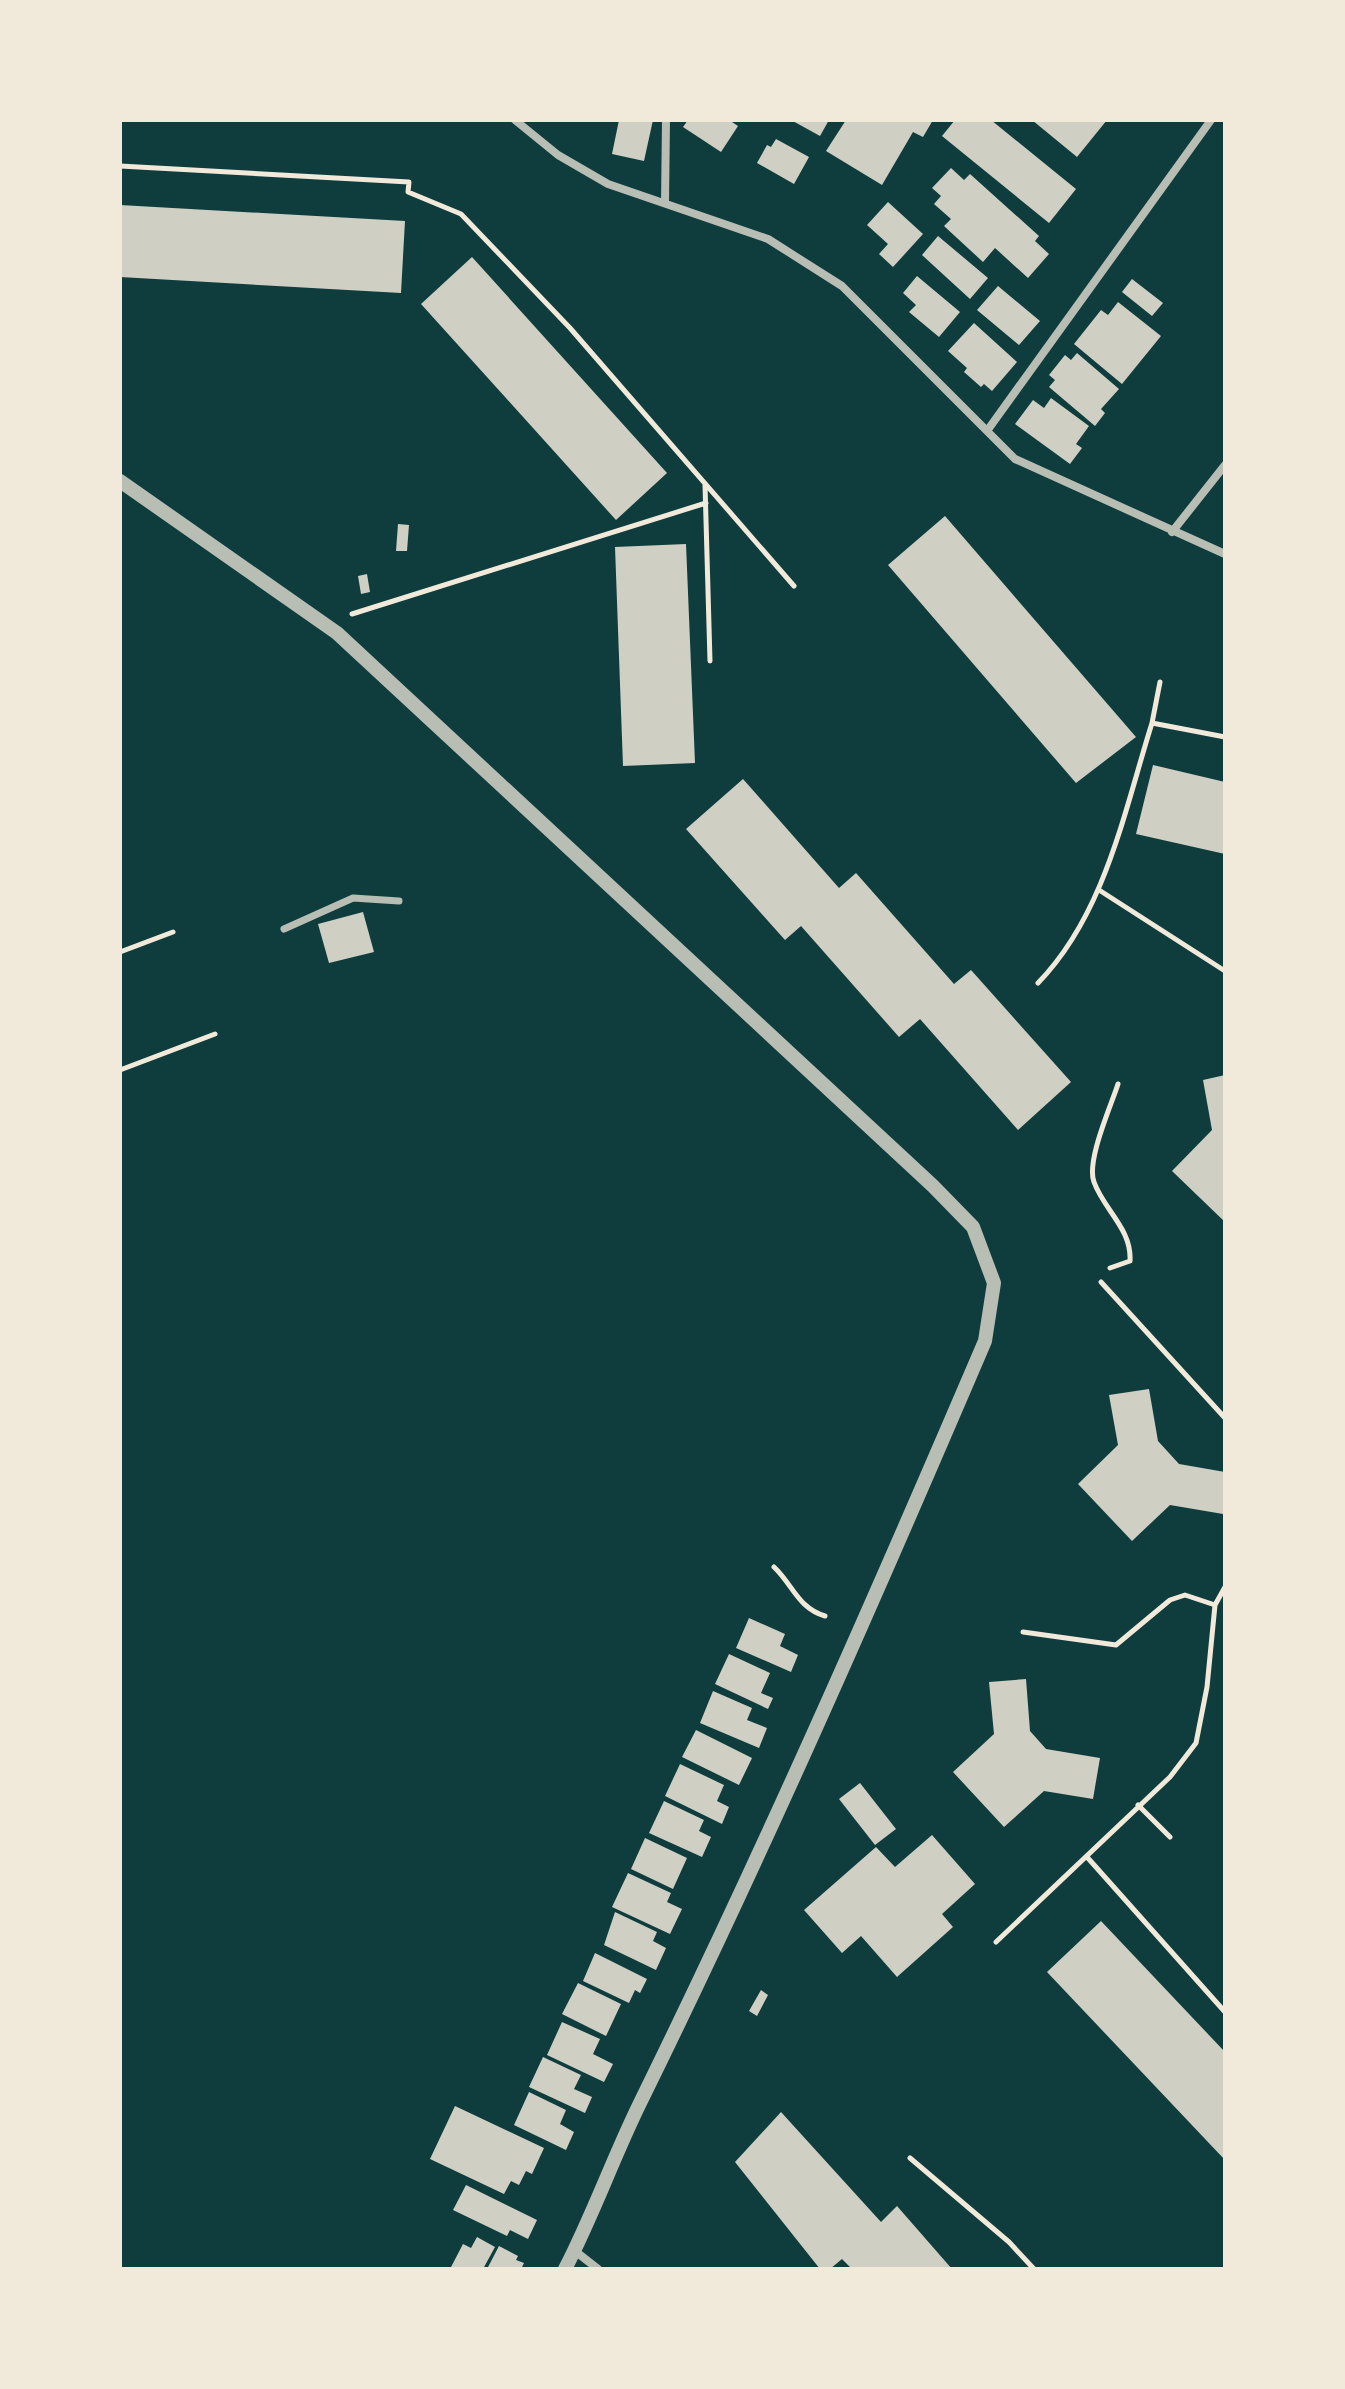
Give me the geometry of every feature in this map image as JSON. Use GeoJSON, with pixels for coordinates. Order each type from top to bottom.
{"type":"FeatureCollection","features":[{"type":"Feature","properties":{"kind":"street"},"geometry":{"type":"LineString","coordinates":[[515,120],[558,155],[608,184],[768,239],[842,286],[1015,459],[1225,554]]}},
{"type":"Feature","properties":{"kind":"street"},"geometry":{"type":"LineString","coordinates":[[665,203],[666,120]]}},
{"type":"Feature","properties":{"kind":"street"},"geometry":{"type":"LineString","coordinates":[[987,431],[1211,120]]}},
{"type":"Feature","properties":{"kind":"street"},"geometry":{"type":"LineString","coordinates":[[1172,532],[1225,465]]}},
{"type":"Feature","properties":{"kind":"street"},"geometry":{"type":"LineString","coordinates":[[120,481],[337,633],[933,1186],[973,1227],[994,1283],[985,1341],[833,1696],[708,1968],[638,2107],[565,2269]]}},
{"type":"Feature","properties":{"kind":"street"},"geometry":{"type":"LineString","coordinates":[[284,929],[353,898],[399,901]]}},
{"type":"Feature","properties":{"kind":"street"},"geometry":{"type":"LineString","coordinates":[[575,2251],[598,2269]]}},
{"type":"Feature","properties":{"kind":"path"},"geometry":{"type":"LineString","coordinates":[[120,166],[409,182],[408,192],[461,214],[570,328],[794,586]]}},
{"type":"Feature","properties":{"kind":"path"},"geometry":{"type":"LineString","coordinates":[[705,484],[710,661]]}},
{"type":"Feature","properties":{"kind":"path"},"geometry":{"type":"LineString","coordinates":[[349,615],[706,503]]}},
{"type":"Feature","properties":{"kind":"path"},"geometry":{"type":"LineString","coordinates":[[1038,983],[1061,959],[1099,890],[1152,723],[1160,682]]}},
{"type":"Feature","properties":{"kind":"path"},"geometry":{"type":"LineString","coordinates":[[1152,723],[1225,737]]}},
{"type":"Feature","properties":{"kind":"path"},"geometry":{"type":"LineString","coordinates":[[1099,890],[1225,971]]}},
{"type":"Feature","properties":{"kind":"path"},"geometry":{"type":"LineString","coordinates":[[120,952],[173,932]]}},
{"type":"Feature","properties":{"kind":"path"},"geometry":{"type":"LineString","coordinates":[[120,1070],[215,1034]]}},
{"type":"Feature","properties":{"kind":"path"},"geometry":{"type":"LineString","coordinates":[[1110,1268],[1130,1261],[1131,1244],[1092,1179],[1097,1145],[1118,1084]]}},
{"type":"Feature","properties":{"kind":"path"},"geometry":{"type":"LineString","coordinates":[[1101,1282],[1225,1418]]}},
{"type":"Feature","properties":{"kind":"path"},"geometry":{"type":"LineString","coordinates":[[774,1567],[787,1579],[799,1602],[812,1612],[825,1616]]}},
{"type":"Feature","properties":{"kind":"path"},"geometry":{"type":"LineString","coordinates":[[996,1942],[1170,1777],[1196,1743],[1207,1687],[1215,1605],[1225,1587]]}},
{"type":"Feature","properties":{"kind":"path"},"geometry":{"type":"LineString","coordinates":[[1023,1632],[1116,1645],[1170,1600],[1185,1595],[1215,1605]]}},
{"type":"Feature","properties":{"kind":"path"},"geometry":{"type":"LineString","coordinates":[[1138,1805],[1170,1837]]}},
{"type":"Feature","properties":{"kind":"path"},"geometry":{"type":"LineString","coordinates":[[1087,1857],[1225,2012]]}},
{"type":"Feature","properties":{"kind":"path"},"geometry":{"type":"LineString","coordinates":[[910,2158],[1009,2242],[1034,2269]]}},
{"type":"Feature","properties":{"kind":"building"},"geometry":{"type":"Polygon","coordinates":[[[619,120],[653,120],[644,161],[612,154],[619,120]]]}},
{"type":"Feature","properties":{"kind":"building"},"geometry":{"type":"Polygon","coordinates":[[[688,120],[729,120],[738,126],[721,152],[683,127],[688,120]]]}},
{"type":"Feature","properties":{"kind":"building"},"geometry":{"type":"Polygon","coordinates":[[[791,120],[829,120],[820,136],[791,120]]]}},
{"type":"Feature","properties":{"kind":"building"},"geometry":{"type":"Polygon","coordinates":[[[846,120],[933,120],[923,137],[913,132],[882,185],[826,151],[846,120]]]}},
{"type":"Feature","properties":{"kind":"building"},"geometry":{"type":"Polygon","coordinates":[[[955,120],[991,120],[1076,189],[1049,223],[942,136],[955,120]]]}},
{"type":"Feature","properties":{"kind":"building"},"geometry":{"type":"Polygon","coordinates":[[[1032,120],[1107,120],[1077,157],[1032,120]]]}},
{"type":"Feature","properties":{"kind":"building"},"geometry":{"type":"Polygon","coordinates":[[[776,139],[809,157],[794,184],[757,163],[767,145],[771,147],[776,139]]]}},
{"type":"Feature","properties":{"kind":"building"},"geometry":{"type":"Polygon","coordinates":[[[951,168],[964,180],[970,174],[1039,236],[1035,241],[1049,254],[1028,278],[995,248],[983,262],[944,226],[951,219],[934,204],[941,196],[932,188],[951,168]]]}},
{"type":"Feature","properties":{"kind":"building"},"geometry":{"type":"Polygon","coordinates":[[[888,202],[923,234],[893,267],[879,254],[888,244],[867,225],[888,202]]]}},
{"type":"Feature","properties":{"kind":"building"},"geometry":{"type":"Polygon","coordinates":[[[120,205],[405,221],[401,293],[120,277],[120,205]]]}},
{"type":"Feature","properties":{"kind":"building"},"geometry":{"type":"Polygon","coordinates":[[[938,236],[988,278],[970,299],[922,255],[938,236]]]}},
{"type":"Feature","properties":{"kind":"building"},"geometry":{"type":"Polygon","coordinates":[[[472,257],[667,473],[616,520],[421,304],[472,257]]]}},
{"type":"Feature","properties":{"kind":"building"},"geometry":{"type":"Polygon","coordinates":[[[917,276],[960,312],[939,337],[909,312],[916,305],[903,293],[917,276]]]}},
{"type":"Feature","properties":{"kind":"building"},"geometry":{"type":"Polygon","coordinates":[[[1132,279],[1163,303],[1152,316],[1122,292],[1132,279]]]}},
{"type":"Feature","properties":{"kind":"building"},"geometry":{"type":"Polygon","coordinates":[[[998,286],[1040,321],[1019,345],[977,310],[998,286]]]}},
{"type":"Feature","properties":{"kind":"building"},"geometry":{"type":"Polygon","coordinates":[[[1118,302],[1161,336],[1122,384],[1074,344],[1101,310],[1108,315],[1118,302]]]}},
{"type":"Feature","properties":{"kind":"building"},"geometry":{"type":"Polygon","coordinates":[[[974,323],[1017,362],[992,391],[984,384],[981,387],[964,372],[967,368],[948,351],[974,323]]]}},
{"type":"Feature","properties":{"kind":"building"},"geometry":{"type":"Polygon","coordinates":[[[1077,353],[1119,389],[1101,409],[1105,413],[1095,426],[1049,387],[1055,380],[1049,375],[1065,355],[1071,360],[1077,353]]]}},
{"type":"Feature","properties":{"kind":"building"},"geometry":{"type":"Polygon","coordinates":[[[1051,398],[1089,426],[1076,444],[1082,448],[1070,464],[1015,424],[1033,400],[1044,408],[1051,398]]]}},
{"type":"Feature","properties":{"kind":"building"},"geometry":{"type":"Polygon","coordinates":[[[945,516],[1136,737],[1076,783],[888,565],[945,516]]]}},
{"type":"Feature","properties":{"kind":"building"},"geometry":{"type":"Polygon","coordinates":[[[398,524],[409,525],[407,551],[396,551],[398,524]]]}},
{"type":"Feature","properties":{"kind":"building"},"geometry":{"type":"Polygon","coordinates":[[[686,544],[695,763],[623,766],[615,547],[686,544]]]}},
{"type":"Feature","properties":{"kind":"building"},"geometry":{"type":"Polygon","coordinates":[[[367,574],[370,592],[361,594],[358,576],[367,574]]]}},
{"type":"Feature","properties":{"kind":"building"},"geometry":{"type":"Polygon","coordinates":[[[1153,765],[1225,782],[1225,854],[1136,834],[1153,765]]]}},
{"type":"Feature","properties":{"kind":"building"},"geometry":{"type":"Polygon","coordinates":[[[743,779],[839,888],[856,873],[954,984],[971,970],[1071,1082],[1018,1130],[920,1019],[899,1037],[801,926],[785,940],[686,829],[743,779]]]}},
{"type":"Feature","properties":{"kind":"building"},"geometry":{"type":"Polygon","coordinates":[[[363,912],[374,952],[329,963],[318,924],[363,912]]]}},
{"type":"Feature","properties":{"kind":"building"},"geometry":{"type":"Polygon","coordinates":[[[1225,1075],[1225,1222],[1172,1171],[1212,1130],[1203,1080],[1225,1075]]]}},
{"type":"Feature","properties":{"kind":"building"},"geometry":{"type":"Polygon","coordinates":[[[1149,1389],[1158,1441],[1179,1464],[1225,1472],[1225,1501],[1223,1514],[1170,1505],[1132,1541],[1078,1484],[1118,1445],[1109,1395],[1149,1389]]]}},
{"type":"Feature","properties":{"kind":"building"},"geometry":{"type":"Polygon","coordinates":[[[749,1618],[785,1634],[780,1646],[798,1655],[791,1672],[736,1648],[749,1618]]]}},
{"type":"Feature","properties":{"kind":"building"},"geometry":{"type":"Polygon","coordinates":[[[729,1654],[770,1673],[761,1693],[773,1698],[768,1709],[715,1684],[729,1654]]]}},
{"type":"Feature","properties":{"kind":"building"},"geometry":{"type":"Polygon","coordinates":[[[1026,1679],[1030,1731],[1046,1749],[1100,1758],[1093,1799],[1044,1791],[1004,1827],[953,1772],[994,1734],[989,1682],[1026,1679]]]}},
{"type":"Feature","properties":{"kind":"building"},"geometry":{"type":"Polygon","coordinates":[[[713,1691],[752,1708],[747,1720],[767,1728],[759,1748],[700,1723],[713,1691]]]}},
{"type":"Feature","properties":{"kind":"building"},"geometry":{"type":"Polygon","coordinates":[[[696,1730],[752,1758],[739,1785],[682,1757],[696,1730]]]}},
{"type":"Feature","properties":{"kind":"building"},"geometry":{"type":"Polygon","coordinates":[[[680,1764],[724,1785],[717,1801],[729,1807],[722,1824],[665,1796],[680,1764]]]}},
{"type":"Feature","properties":{"kind":"building"},"geometry":{"type":"Polygon","coordinates":[[[860,1783],[896,1829],[875,1845],[839,1799],[860,1783]]]}},
{"type":"Feature","properties":{"kind":"building"},"geometry":{"type":"Polygon","coordinates":[[[664,1801],[704,1820],[699,1831],[711,1837],[702,1857],[649,1833],[664,1801]]]}},
{"type":"Feature","properties":{"kind":"building"},"geometry":{"type":"Polygon","coordinates":[[[932,1835],[975,1884],[942,1914],[953,1927],[897,1977],[861,1936],[842,1953],[804,1910],[876,1847],[895,1867],[932,1835]]]}},
{"type":"Feature","properties":{"kind":"building"},"geometry":{"type":"Polygon","coordinates":[[[645,1838],[687,1858],[673,1889],[631,1869],[645,1838]]]}},
{"type":"Feature","properties":{"kind":"building"},"geometry":{"type":"Polygon","coordinates":[[[628,1873],[671,1893],[667,1902],[682,1909],[670,1934],[612,1907],[628,1873]]]}},
{"type":"Feature","properties":{"kind":"building"},"geometry":{"type":"Polygon","coordinates":[[[615,1912],[657,1932],[653,1941],[666,1948],[656,1970],[604,1945],[615,1912]]]}},
{"type":"Feature","properties":{"kind":"building"},"geometry":{"type":"Polygon","coordinates":[[[1101,1921],[1225,2052],[1225,2160],[1047,1972],[1101,1921]]]}},
{"type":"Feature","properties":{"kind":"building"},"geometry":{"type":"Polygon","coordinates":[[[595,1953],[647,1979],[640,1993],[635,1990],[629,2003],[583,1981],[595,1953]]]}},
{"type":"Feature","properties":{"kind":"building"},"geometry":{"type":"Polygon","coordinates":[[[578,1983],[621,2004],[606,2036],[562,2014],[578,1983]]]}},
{"type":"Feature","properties":{"kind":"building"},"geometry":{"type":"Polygon","coordinates":[[[761,1990],[768,1995],[757,2016],[749,2011],[761,1990]]]}},
{"type":"Feature","properties":{"kind":"building"},"geometry":{"type":"Polygon","coordinates":[[[562,2022],[600,2039],[593,2054],[613,2064],[604,2082],[547,2055],[562,2022]]]}},
{"type":"Feature","properties":{"kind":"building"},"geometry":{"type":"Polygon","coordinates":[[[543,2057],[581,2075],[574,2089],[592,2097],[585,2113],[529,2087],[543,2057]]]}},
{"type":"Feature","properties":{"kind":"building"},"geometry":{"type":"Polygon","coordinates":[[[529,2092],[566,2110],[560,2124],[574,2132],[566,2150],[514,2125],[529,2092]]]}},
{"type":"Feature","properties":{"kind":"building"},"geometry":{"type":"Polygon","coordinates":[[[455,2106],[544,2148],[532,2174],[526,2171],[519,2185],[511,2181],[504,2194],[430,2159],[455,2106]]]}},
{"type":"Feature","properties":{"kind":"building"},"geometry":{"type":"Polygon","coordinates":[[[781,2112],[881,2222],[897,2206],[952,2269],[852,2269],[842,2259],[830,2269],[820,2269],[735,2162],[781,2112]]]}},
{"type":"Feature","properties":{"kind":"building"},"geometry":{"type":"Polygon","coordinates":[[[466,2185],[537,2220],[528,2239],[510,2230],[507,2236],[453,2210],[466,2185]]]}},
{"type":"Feature","properties":{"kind":"building"},"geometry":{"type":"Polygon","coordinates":[[[477,2237],[495,2247],[483,2269],[450,2269],[463,2244],[471,2248],[477,2237]]]}},
{"type":"Feature","properties":{"kind":"building"},"geometry":{"type":"Polygon","coordinates":[[[499,2246],[518,2256],[516,2260],[524,2263],[521,2269],[487,2269],[499,2246]]]}}]}
